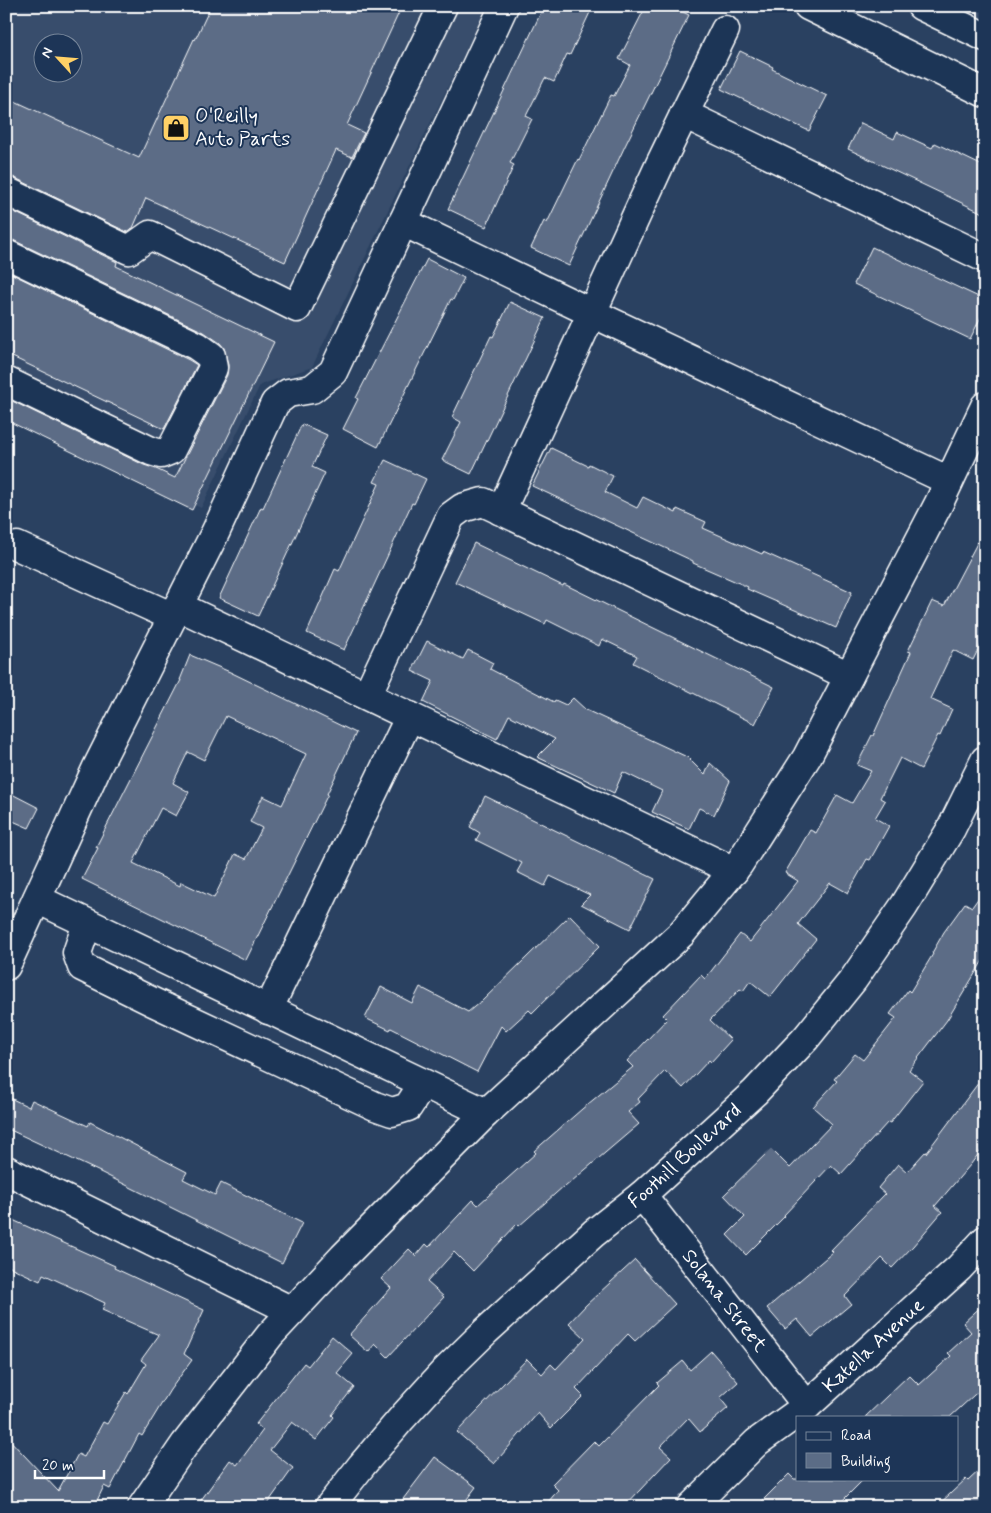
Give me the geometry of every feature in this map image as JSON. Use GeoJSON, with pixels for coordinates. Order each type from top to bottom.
{"type":"FeatureCollection","features":[{"type":"Feature","properties":{"kind":"street"},"geometry":{"type":"LineString","coordinates":[[6,191],[128,250],[150,235],[297,308],[443,6]]}},
{"type":"Feature","properties":{"kind":"street"},"geometry":{"type":"LineString","coordinates":[[6,966],[98,767],[216,531],[275,403],[288,393],[312,389],[333,372],[504,6]]}},
{"type":"Feature","properties":{"kind":"street"},"geometry":{"type":"LineString","coordinates":[[808,6],[985,92]]}},
{"type":"Feature","properties":{"kind":"street"},"geometry":{"type":"LineString","coordinates":[[921,6],[984,36]]}},
{"type":"Feature","properties":{"kind":"street"},"geometry":{"type":"LineString","coordinates":[[501,511],[684,114],[725,30]]}},
{"type":"Feature","properties":{"kind":"street"},"geometry":{"type":"LineString","coordinates":[[684,114],[985,258]]}},
{"type":"Feature","properties":{"kind":"street"},"geometry":{"type":"LineString","coordinates":[[403,222],[949,481]]}},
{"type":"Feature","properties":{"kind":"street"},"geometry":{"type":"LineString","coordinates":[[6,254],[196,346],[212,356],[213,368],[171,450],[162,454],[151,451],[6,381]]}},
{"type":"Feature","properties":{"kind":"street"},"geometry":{"type":"LineString","coordinates":[[142,1507],[185,1444],[270,1335],[292,1311],[343,1257],[486,1114],[681,934],[734,871],[808,757],[949,481],[985,406]]}},
{"type":"Feature","properties":{"kind":"street"},"geometry":{"type":"LineString","coordinates":[[366,695],[451,516],[462,508],[483,502],[849,676]]}},
{"type":"Feature","properties":{"kind":"street"},"geometry":{"type":"LineString","coordinates":[[17,546],[176,612],[366,695],[734,871]]}},
{"type":"Feature","properties":{"kind":"street"},"geometry":{"type":"LineString","coordinates":[[268,1010],[410,716]]}},
{"type":"Feature","properties":{"kind":"street","name":"Foothill Boulevard"},"geometry":{"type":"LineString","coordinates":[[329,1507],[402,1418],[486,1330],[594,1232],[642,1195],[755,1092],[806,1038],[853,980],[904,906],[951,829],[985,760]]}},
{"type":"Feature","properties":{"kind":"street"},"geometry":{"type":"LineString","coordinates":[[37,900],[486,1114]]}},
{"type":"Feature","properties":{"kind":"street"},"geometry":{"type":"LineString","coordinates":[[87,924],[77,953],[82,967],[162,1006],[375,1106],[392,1112],[408,1107],[423,1084]]}},
{"type":"Feature","properties":{"kind":"street"},"geometry":{"type":"LineString","coordinates":[[6,1170],[292,1311]]}},
{"type":"Feature","properties":{"kind":"street","name":"Solana Street"},"geometry":{"type":"LineString","coordinates":[[642,1195],[808,1406]]}},
{"type":"Feature","properties":{"kind":"street","name":"Katella Avenue"},"geometry":{"type":"LineString","coordinates":[[691,1507],[757,1442],[808,1406],[959,1268],[985,1240]]}},
{"type":"Feature","properties":{"kind":"shaded area"},"geometry":{"type":"Polygon","coordinates":[[[6,6],[487,6],[312,367],[260,385],[201,508],[6,419],[6,6]]]}},
{"type":"Feature","properties":{"kind":"shaded area"},"geometry":{"type":"Polygon","coordinates":[[[956,6],[985,6],[985,20],[956,6]]]}},
{"type":"Feature","properties":{"kind":"building"},"geometry":{"type":"Polygon","coordinates":[[[211,6],[402,6],[347,125],[364,133],[352,157],[336,150],[285,262],[146,198],[133,228],[127,232],[13,177],[6,176],[6,97],[139,158],[211,6]]]}},
{"type":"Feature","properties":{"kind":"building"},"geometry":{"type":"Polygon","coordinates":[[[544,6],[593,6],[570,55],[567,54],[554,82],[545,78],[526,116],[532,119],[510,163],[514,165],[486,227],[448,209],[544,6]]]}},
{"type":"Feature","properties":{"kind":"building"},"geometry":{"type":"Polygon","coordinates":[[[646,6],[671,6],[689,15],[569,266],[531,248],[544,221],[547,223],[611,95],[614,96],[630,65],[619,59],[646,6]]]}},
{"type":"Feature","properties":{"kind":"building"},"geometry":{"type":"Polygon","coordinates":[[[740,51],[827,96],[809,131],[721,89],[740,51]]]}},
{"type":"Feature","properties":{"kind":"building"},"geometry":{"type":"Polygon","coordinates":[[[861,123],[894,139],[897,132],[932,148],[935,143],[985,167],[985,214],[848,149],[861,123]]]}},
{"type":"Feature","properties":{"kind":"building"},"geometry":{"type":"Polygon","coordinates":[[[6,208],[117,262],[116,266],[274,342],[192,510],[6,420],[6,398],[144,465],[175,478],[227,375],[228,365],[224,348],[204,332],[13,240],[6,239],[6,208]]]}},
{"type":"Feature","properties":{"kind":"building"},"geometry":{"type":"Polygon","coordinates":[[[872,247],[985,300],[985,309],[970,339],[854,284],[872,247]]]}},
{"type":"Feature","properties":{"kind":"building"},"geometry":{"type":"Polygon","coordinates":[[[427,259],[464,278],[453,300],[451,299],[378,447],[343,429],[358,399],[356,398],[427,259]]]}},
{"type":"Feature","properties":{"kind":"building"},"geometry":{"type":"Polygon","coordinates":[[[6,271],[197,365],[164,429],[6,354],[6,271]]]}},
{"type":"Feature","properties":{"kind":"building"},"geometry":{"type":"Polygon","coordinates":[[[510,302],[545,318],[471,474],[442,460],[461,422],[452,417],[491,336],[493,337],[510,302]]]}},
{"type":"Feature","properties":{"kind":"building"},"geometry":{"type":"Polygon","coordinates":[[[302,424],[327,435],[312,467],[325,473],[258,616],[219,598],[302,424]]]}},
{"type":"Feature","properties":{"kind":"building"},"geometry":{"type":"Polygon","coordinates":[[[551,448],[613,476],[605,492],[637,508],[643,497],[676,513],[677,509],[706,522],[703,528],[762,554],[763,552],[852,592],[836,628],[747,589],[748,587],[693,563],[693,561],[532,486],[551,448]]]}},
{"type":"Feature","properties":{"kind":"building"},"geometry":{"type":"Polygon","coordinates":[[[385,460],[426,479],[414,504],[412,503],[344,650],[307,633],[335,569],[339,571],[379,484],[374,482],[385,460]]]}},
{"type":"Feature","properties":{"kind":"building"},"geometry":{"type":"Polygon","coordinates":[[[985,528],[985,636],[973,660],[953,650],[930,699],[952,709],[940,736],[938,735],[921,769],[900,758],[880,798],[885,801],[875,818],[889,826],[870,860],[867,859],[848,893],[830,883],[798,924],[816,939],[770,997],[750,981],[743,991],[740,989],[710,1020],[731,1040],[683,1088],[665,1071],[638,1099],[640,1102],[628,1112],[639,1124],[519,1226],[517,1224],[473,1271],[454,1252],[427,1282],[444,1297],[388,1357],[375,1344],[368,1352],[349,1335],[391,1288],[381,1279],[409,1249],[416,1256],[426,1244],[429,1247],[473,1200],[478,1205],[536,1153],[534,1151],[633,1067],[627,1061],[667,1019],[663,1015],[701,975],[705,979],[740,934],[750,942],[798,881],[785,873],[810,830],[816,833],[837,795],[852,803],[871,771],[857,765],[873,736],[911,652],[908,651],[932,601],[944,606],[985,528]]]}},
{"type":"Feature","properties":{"kind":"building"},"geometry":{"type":"Polygon","coordinates":[[[474,543],[563,586],[564,584],[774,687],[755,724],[633,663],[637,656],[602,639],[599,646],[547,620],[545,624],[455,582],[474,543]]]}},
{"type":"Feature","properties":{"kind":"building"},"geometry":{"type":"Polygon","coordinates":[[[427,641],[463,659],[468,650],[493,663],[490,669],[554,702],[555,700],[566,705],[573,698],[586,710],[687,757],[705,775],[710,763],[730,781],[714,815],[699,808],[689,829],[652,812],[662,791],[623,772],[614,793],[537,757],[555,739],[509,715],[497,739],[423,702],[433,681],[412,671],[427,641]]]}},
{"type":"Feature","properties":{"kind":"building"},"geometry":{"type":"Polygon","coordinates":[[[190,655],[230,672],[356,733],[246,960],[82,879],[98,848],[96,847],[180,680],[190,655]],[[226,716],[204,760],[188,752],[173,783],[189,792],[176,816],[161,808],[133,863],[180,886],[181,882],[214,898],[235,854],[246,859],[262,828],[250,822],[263,796],[282,805],[306,754],[226,716]]]}},
{"type":"Feature","properties":{"kind":"building"},"geometry":{"type":"Polygon","coordinates":[[[6,791],[39,808],[29,828],[6,818],[6,791]]]}},
{"type":"Feature","properties":{"kind":"building"},"geometry":{"type":"Polygon","coordinates":[[[485,796],[655,879],[630,929],[581,904],[590,895],[550,876],[545,886],[517,872],[522,863],[476,840],[480,833],[470,827],[485,796]]]}},
{"type":"Feature","properties":{"kind":"building"},"geometry":{"type":"Polygon","coordinates":[[[985,889],[985,957],[947,1020],[909,1070],[923,1081],[890,1123],[888,1122],[841,1174],[831,1165],[785,1216],[746,1255],[727,1235],[745,1217],[724,1195],[771,1149],[790,1168],[832,1124],[813,1107],[837,1081],[834,1079],[855,1054],[863,1060],[896,1018],[890,1014],[908,990],[910,992],[944,932],[965,903],[972,907],[985,889]]]}},
{"type":"Feature","properties":{"kind":"building"},"geometry":{"type":"Polygon","coordinates":[[[570,915],[600,946],[532,1013],[529,1010],[506,1031],[501,1026],[477,1072],[391,1028],[390,1030],[365,1018],[381,987],[412,1003],[420,987],[468,1012],[481,1002],[570,915]]]}},
{"type":"Feature","properties":{"kind":"building"},"geometry":{"type":"Polygon","coordinates":[[[985,1074],[985,1145],[935,1206],[942,1212],[892,1268],[882,1258],[845,1296],[851,1304],[812,1337],[797,1319],[785,1329],[767,1308],[833,1252],[831,1250],[885,1194],[878,1188],[898,1164],[907,1172],[926,1153],[985,1074]]]}},
{"type":"Feature","properties":{"kind":"building"},"geometry":{"type":"Polygon","coordinates":[[[6,1096],[29,1107],[32,1100],[88,1126],[90,1122],[187,1172],[183,1179],[215,1195],[221,1183],[302,1223],[282,1263],[100,1172],[6,1128],[6,1096]]]}},
{"type":"Feature","properties":{"kind":"building"},"geometry":{"type":"Polygon","coordinates":[[[6,1217],[115,1266],[114,1268],[204,1310],[184,1354],[192,1360],[170,1390],[142,1436],[139,1434],[110,1489],[104,1486],[94,1507],[20,1507],[6,1492],[6,1436],[58,1491],[78,1454],[84,1457],[103,1422],[107,1424],[126,1392],[128,1394],[146,1364],[141,1360],[159,1335],[102,1310],[105,1303],[43,1274],[40,1281],[6,1265],[6,1217]]]}},
{"type":"Feature","properties":{"kind":"building"},"geometry":{"type":"Polygon","coordinates":[[[635,1260],[675,1304],[635,1341],[628,1334],[576,1389],[583,1396],[551,1428],[538,1413],[494,1464],[457,1432],[527,1359],[542,1374],[551,1364],[556,1369],[585,1338],[569,1323],[635,1260]]]}},
{"type":"Feature","properties":{"kind":"building"},"geometry":{"type":"Polygon","coordinates":[[[985,1303],[985,1385],[951,1416],[866,1416],[909,1375],[919,1385],[951,1356],[948,1353],[971,1332],[963,1323],[985,1303]]]}},
{"type":"Feature","properties":{"kind":"building"},"geometry":{"type":"Polygon","coordinates":[[[332,1336],[353,1354],[337,1373],[354,1387],[332,1415],[334,1417],[316,1440],[292,1422],[270,1450],[293,1468],[265,1507],[196,1507],[230,1460],[237,1465],[263,1430],[256,1424],[304,1363],[308,1366],[332,1336]]]}},
{"type":"Feature","properties":{"kind":"building"},"geometry":{"type":"Polygon","coordinates":[[[711,1351],[738,1382],[720,1398],[728,1408],[700,1432],[688,1418],[660,1447],[671,1457],[624,1507],[544,1507],[558,1490],[552,1484],[594,1441],[599,1446],[659,1385],[657,1383],[683,1361],[690,1370],[711,1351]]]}},
{"type":"Feature","properties":{"kind":"building"},"geometry":{"type":"Polygon","coordinates":[[[435,1457],[476,1487],[461,1507],[397,1507],[435,1457]]]}},
{"type":"Feature","properties":{"kind":"building"},"geometry":{"type":"Polygon","coordinates":[[[985,1465],[985,1507],[936,1507],[966,1479],[968,1481],[985,1465]]]}},
{"type":"Feature","properties":{"kind":"building"},"geometry":{"type":"Polygon","coordinates":[[[789,1474],[796,1480],[863,1480],[836,1507],[756,1507],[789,1474]]]}},
{"type":"Feature","properties":{"kind":"place","name":"O'Reilly Auto Parts"},"geometry":{"type":"Point","coordinates":[176,128]}}]}
